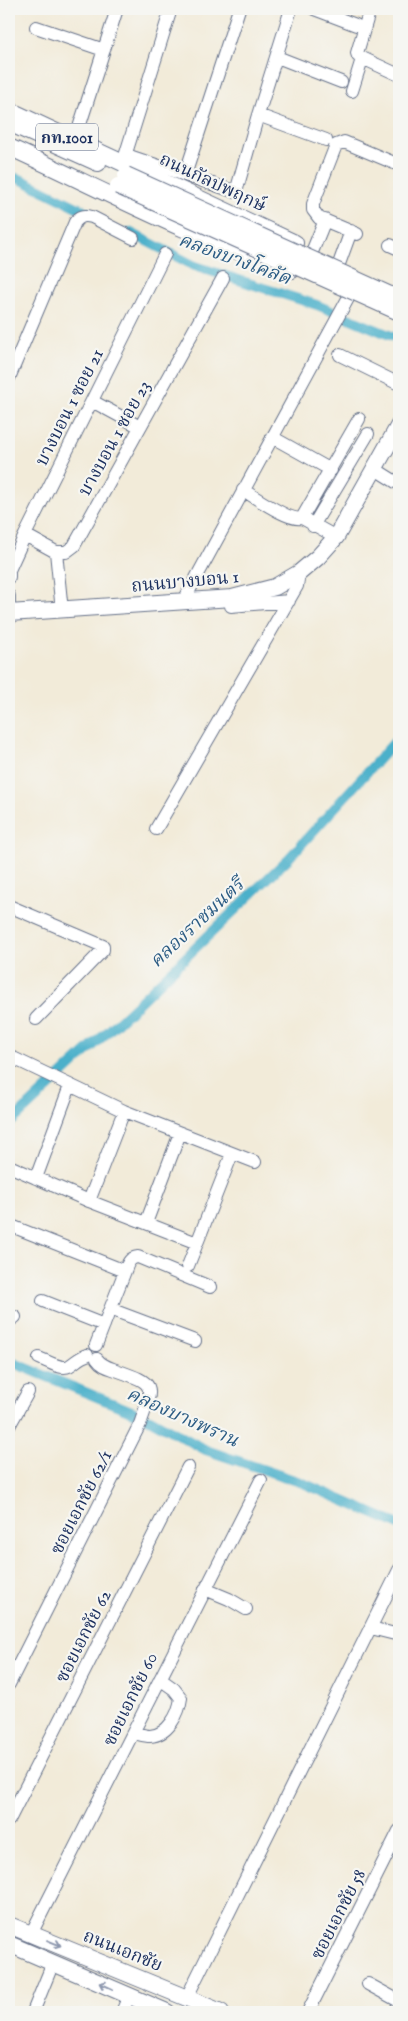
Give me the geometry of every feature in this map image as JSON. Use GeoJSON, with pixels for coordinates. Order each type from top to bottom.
{"type":"FeatureCollection","features":[{"type":"Feature","properties":{"kind":"main road","name":"ถนนกัลปพฤกษ์"},"geometry":{"type":"LineString","coordinates":[[9,110],[399,292]]}},
{"type":"Feature","properties":{"kind":"main road","name":"ถนนกัลปพฤกษ์"},"geometry":{"type":"LineString","coordinates":[[9,124],[122,181],[399,314]]}},
{"type":"Feature","properties":{"kind":"main road","name":"ถนนกัลปพฤกษ์"},"geometry":{"type":"LineString","coordinates":[[9,136],[122,181],[399,299]]}},
{"type":"Feature","properties":{"kind":"main road","name":"ถนนกัลปพฤกษ์"},"geometry":{"type":"LineString","coordinates":[[9,147],[198,235],[244,254],[312,276],[348,298],[399,314]]}},
{"type":"Feature","properties":{"kind":"main road"},"geometry":{"type":"LineString","coordinates":[[244,254],[255,246],[259,234],[257,225]]}},
{"type":"Feature","properties":{"kind":"main road","name":"ถนนบางบอน 1"},"geometry":{"type":"LineString","coordinates":[[9,616],[232,598],[254,594],[276,586],[299,573],[318,557],[336,537],[399,425]]}},
{"type":"Feature","properties":{"kind":"main road","name":"ถนนเอกชัย"},"geometry":{"type":"LineString","coordinates":[[9,1925],[221,2012]]}},
{"type":"Feature","properties":{"kind":"main road"},"geometry":{"type":"LineString","coordinates":[[9,1944],[167,2012]]}},
{"type":"Feature","properties":{"kind":"street"},"geometry":{"type":"LineString","coordinates":[[75,140],[117,9]]}},
{"type":"Feature","properties":{"kind":"street"},"geometry":{"type":"LineString","coordinates":[[172,9],[126,153],[132,158],[236,192],[291,9]]}},
{"type":"Feature","properties":{"kind":"street"},"geometry":{"type":"LineString","coordinates":[[185,176],[239,9]]}},
{"type":"Feature","properties":{"kind":"street"},"geometry":{"type":"LineString","coordinates":[[314,9],[356,25]]}},
{"type":"Feature","properties":{"kind":"street"},"geometry":{"type":"LineString","coordinates":[[370,9],[357,53],[362,59],[399,75]]}},
{"type":"Feature","properties":{"kind":"street"},"geometry":{"type":"LineString","coordinates":[[36,27],[104,50]]}},
{"type":"Feature","properties":{"kind":"street"},"geometry":{"type":"LineString","coordinates":[[278,57],[341,82]]}},
{"type":"Feature","properties":{"kind":"street"},"geometry":{"type":"LineString","coordinates":[[352,91],[362,59]]}},
{"type":"Feature","properties":{"kind":"street"},"geometry":{"type":"LineString","coordinates":[[258,115],[326,140]]}},
{"type":"Feature","properties":{"kind":"street"},"geometry":{"type":"LineString","coordinates":[[338,264],[354,233],[315,214],[313,204],[336,145],[344,142],[399,165]]}},
{"type":"Feature","properties":{"kind":"street"},"geometry":{"type":"LineString","coordinates":[[9,378],[75,222],[82,216],[92,217],[133,238]]}},
{"type":"Feature","properties":{"kind":"street"},"geometry":{"type":"LineString","coordinates":[[312,252],[325,220]]}},
{"type":"Feature","properties":{"kind":"street","name":"บางบอน 1 ซอย 21"},"geometry":{"type":"LineString","coordinates":[[9,577],[9,570],[25,535],[165,254]]}},
{"type":"Feature","properties":{"kind":"street","name":"บางบอน 1 ซอย 23"},"geometry":{"type":"LineString","coordinates":[[56,552],[66,552],[74,546],[223,278]]}},
{"type":"Feature","properties":{"kind":"street"},"geometry":{"type":"LineString","coordinates":[[183,602],[348,298]]}},
{"type":"Feature","properties":{"kind":"street"},"geometry":{"type":"LineString","coordinates":[[340,355],[399,384]]}},
{"type":"Feature","properties":{"kind":"street"},"geometry":{"type":"LineString","coordinates":[[92,401],[140,427]]}},
{"type":"Feature","properties":{"kind":"street"},"geometry":{"type":"LineString","coordinates":[[243,490],[296,520],[302,518],[359,419]]}},
{"type":"Feature","properties":{"kind":"street"},"geometry":{"type":"LineString","coordinates":[[313,526],[368,434]]}},
{"type":"Feature","properties":{"kind":"street"},"geometry":{"type":"LineString","coordinates":[[272,437],[332,468],[346,472],[366,486]]}},
{"type":"Feature","properties":{"kind":"street"},"geometry":{"type":"LineString","coordinates":[[375,469],[399,484]]}},
{"type":"Feature","properties":{"kind":"street"},"geometry":{"type":"LineString","coordinates":[[302,518],[313,526],[336,537]]}},
{"type":"Feature","properties":{"kind":"street"},"geometry":{"type":"LineString","coordinates":[[25,535],[56,552],[62,611]]}},
{"type":"Feature","properties":{"kind":"street"},"geometry":{"type":"LineString","coordinates":[[156,829],[297,586],[299,573]]}},
{"type":"Feature","properties":{"kind":"street"},"geometry":{"type":"LineString","coordinates":[[9,596],[9,616]]}},
{"type":"Feature","properties":{"kind":"street"},"geometry":{"type":"LineString","coordinates":[[231,606],[288,601]]}},
{"type":"Feature","properties":{"kind":"street"},"geometry":{"type":"LineString","coordinates":[[9,906],[103,946],[103,950],[36,1019]]}},
{"type":"Feature","properties":{"kind":"street"},"geometry":{"type":"LineString","coordinates":[[9,1056],[124,1111],[255,1162]]}},
{"type":"Feature","properties":{"kind":"street"},"geometry":{"type":"LineString","coordinates":[[36,1178],[67,1084]]}},
{"type":"Feature","properties":{"kind":"street"},"geometry":{"type":"LineString","coordinates":[[89,1201],[124,1111]]}},
{"type":"Feature","properties":{"kind":"street"},"geometry":{"type":"LineString","coordinates":[[146,1223],[180,1133]]}},
{"type":"Feature","properties":{"kind":"street"},"geometry":{"type":"LineString","coordinates":[[188,1266],[232,1154]]}},
{"type":"Feature","properties":{"kind":"street"},"geometry":{"type":"LineString","coordinates":[[9,1166],[89,1201],[197,1243]]}},
{"type":"Feature","properties":{"kind":"street"},"geometry":{"type":"LineString","coordinates":[[9,1225],[125,1271]]}},
{"type":"Feature","properties":{"kind":"street"},"geometry":{"type":"LineString","coordinates":[[39,1358],[64,1368],[70,1366],[81,1356],[92,1357],[102,1352],[96,1345],[130,1260],[138,1258],[210,1287]]}},
{"type":"Feature","properties":{"kind":"street"},"geometry":{"type":"LineString","coordinates":[[43,1301],[104,1325]]}},
{"type":"Feature","properties":{"kind":"street"},"geometry":{"type":"LineString","coordinates":[[110,1309],[195,1341]]}},
{"type":"Feature","properties":{"kind":"street","name":"ซอยเอกชัย 62/1"},"geometry":{"type":"LineString","coordinates":[[9,1684],[140,1424],[149,1398],[149,1389],[143,1380],[104,1366],[92,1357]]}},
{"type":"Feature","properties":{"kind":"street"},"geometry":{"type":"LineString","coordinates":[[9,1426],[13,1409],[28,1392]]}},
{"type":"Feature","properties":{"kind":"street","name":"ซอยเอกชัย 62"},"geometry":{"type":"LineString","coordinates":[[9,1820],[188,1467]]}},
{"type":"Feature","properties":{"kind":"street","name":"ซอยเอกชัย 60"},"geometry":{"type":"LineString","coordinates":[[31,1934],[261,1480]]}},
{"type":"Feature","properties":{"kind":"street"},"geometry":{"type":"LineString","coordinates":[[187,1997],[399,1570]]}},
{"type":"Feature","properties":{"kind":"street"},"geometry":{"type":"LineString","coordinates":[[205,1589],[229,1599],[246,1610]]}},
{"type":"Feature","properties":{"kind":"street"},"geometry":{"type":"LineString","coordinates":[[371,1628],[399,1635]]}},
{"type":"Feature","properties":{"kind":"street"},"geometry":{"type":"LineString","coordinates":[[134,1733],[148,1736],[166,1729],[180,1707],[181,1698],[174,1689],[160,1679]]}},
{"type":"Feature","properties":{"kind":"street","name":"ซอยเอกชัย 58"},"geometry":{"type":"LineString","coordinates":[[308,2012],[399,1831]]}},
{"type":"Feature","properties":{"kind":"street"},"geometry":{"type":"LineString","coordinates":[[34,2012],[53,1963]]}},
{"type":"Feature","properties":{"kind":"street"},"geometry":{"type":"LineString","coordinates":[[368,1984],[399,2001]]}},
{"type":"Feature","properties":{"kind":"street"},"geometry":{"type":"LineString","coordinates":[[122,2012],[129,1996]]}},
{"type":"Feature","properties":{"kind":"waterway","name":"คลองบางโคลัด"},"geometry":{"type":"LineString","coordinates":[[9,177],[20,179],[95,216]]}},
{"type":"Feature","properties":{"kind":"waterway","name":"คลองบางโคลัด"},"geometry":{"type":"LineString","coordinates":[[129,232],[195,266],[317,305],[399,339]]}},
{"type":"Feature","properties":{"kind":"waterway","name":"คลองราชมนตรี"},"geometry":{"type":"LineString","coordinates":[[9,1124],[289,858],[399,737]]}},
{"type":"Feature","properties":{"kind":"waterway","name":"คลองบางพราน"},"geometry":{"type":"LineString","coordinates":[[9,1361],[146,1417],[206,1450],[303,1483],[399,1525]]}}]}
